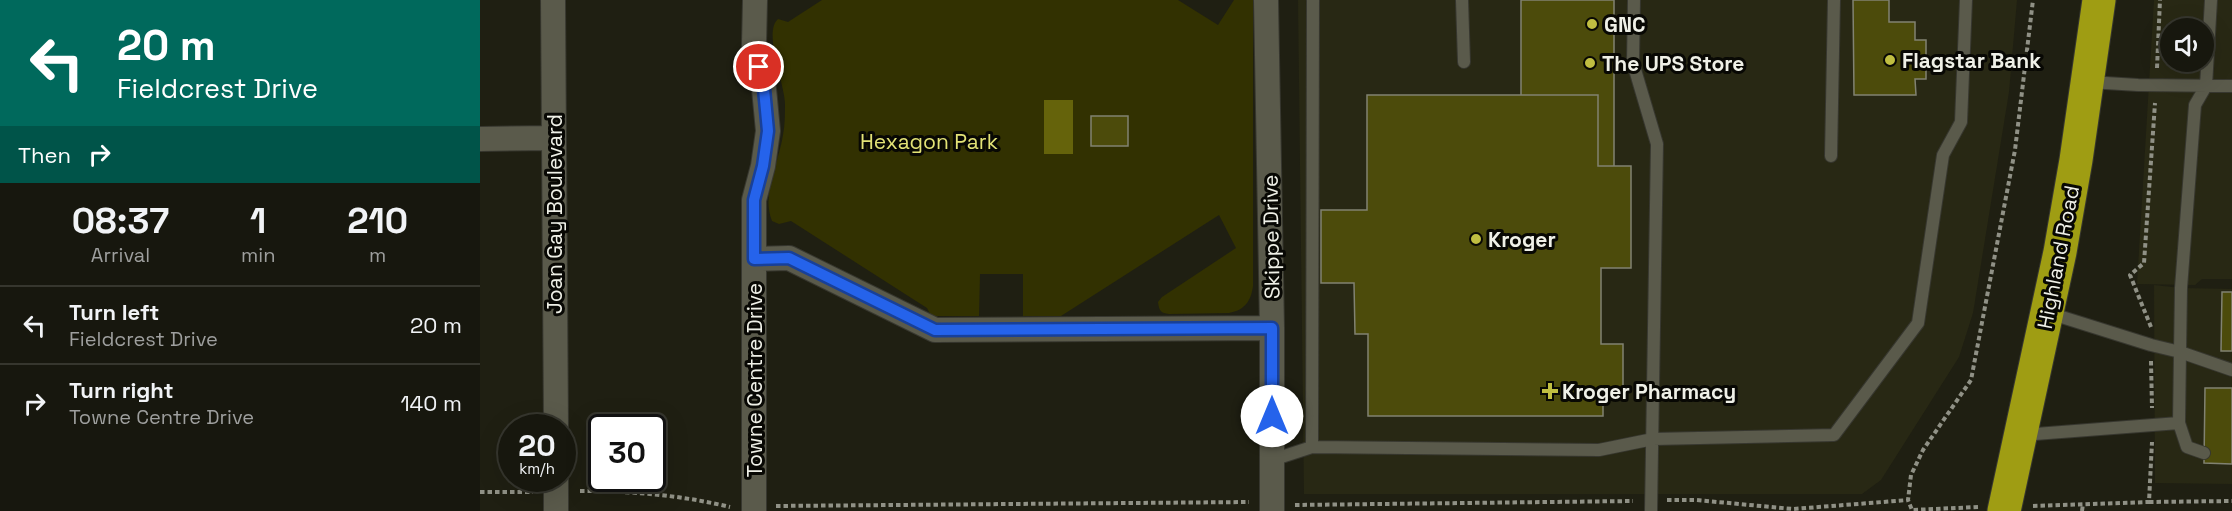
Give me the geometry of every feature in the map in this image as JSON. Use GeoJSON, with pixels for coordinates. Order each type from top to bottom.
{"type":"FeatureCollection","features":[{"type":"Feature","properties":{"kind":"highway","name":"Highland Road"},"geometry":{"type":"LineString","coordinates":[[2004,511],[2048,313],[2076,160],[2098,0]]}},
{"type":"Feature","properties":{"kind":"street","name":"Joan Gay Boulevard"},"geometry":{"type":"LineString","coordinates":[[553,0],[556,414]]}},
{"type":"Feature","properties":{"kind":"street","name":"Towne Centre Drive"},"geometry":{"type":"LineString","coordinates":[[754,509],[754,200],[763,166],[768,131],[764,89],[754,45],[755,0]]}},
{"type":"Feature","properties":{"kind":"street","name":"Skippe Drive"},"geometry":{"type":"LineString","coordinates":[[1266,0],[1272,328],[1272,507]]}},
{"type":"Feature","properties":{"kind":"street"},"geometry":{"type":"LineString","coordinates":[[480,139],[553,138]]}},
{"type":"Feature","properties":{"kind":"street"},"geometry":{"type":"LineString","coordinates":[[754,259],[789,258],[935,330],[1272,328]]}},
{"type":"Feature","properties":{"kind":"lane"},"geometry":{"type":"LineString","coordinates":[[1312,0],[1312,447]]}},
{"type":"Feature","properties":{"kind":"lane"},"geometry":{"type":"LineString","coordinates":[[1462,0],[1464,62]]}},
{"type":"Feature","properties":{"kind":"lane"},"geometry":{"type":"LineString","coordinates":[[1634,0],[1633,63],[1657,144],[1651,506]]}},
{"type":"Feature","properties":{"kind":"lane"},"geometry":{"type":"LineString","coordinates":[[1831,156],[1834,0]]}},
{"type":"Feature","properties":{"kind":"lane"},"geometry":{"type":"LineString","coordinates":[[1272,460],[1312,447],[1599,450],[1653,439],[1834,435],[1918,323],[1943,155],[1961,122],[1966,0]]}},
{"type":"Feature","properties":{"kind":"lane"},"geometry":{"type":"LineString","coordinates":[[2204,453],[2187,447],[2179,423],[2180,352],[2181,288],[2195,105],[2206,86],[2211,0]]}},
{"type":"Feature","properties":{"kind":"lane"},"geometry":{"type":"LineString","coordinates":[[2087,82],[2156,86],[2232,86]]}},
{"type":"Feature","properties":{"kind":"lane"},"geometry":{"type":"LineString","coordinates":[[2048,313],[2180,352],[2232,370]]}},
{"type":"Feature","properties":{"kind":"lane"},"geometry":{"type":"LineString","coordinates":[[2020,435],[2179,423]]}},
{"type":"Feature","properties":{"kind":"path"},"geometry":{"type":"LineString","coordinates":[[1943,508],[1912,511],[1908,500],[1911,475],[1923,450],[1971,380],[2015,150],[2033,0]]}},
{"type":"Feature","properties":{"kind":"path"},"geometry":{"type":"LineString","coordinates":[[2149,502],[2152,424],[2151,324],[2130,275],[2144,263],[2160,0]]}},
{"type":"Feature","properties":{"kind":"path"},"geometry":{"type":"LineString","coordinates":[[480,492],[556,494],[627,491],[697,499],[730,507],[754,509],[1244,502],[1272,507],[1651,506],[1696,500],[1793,509],[1908,500]]}},
{"type":"Feature","properties":{"kind":"path"},"geometry":{"type":"LineString","coordinates":[[2050,505],[2232,501]]}},
{"type":"Feature","properties":{"kind":"path"},"geometry":{"type":"LineString","coordinates":[[2082,511],[2083,504]]}},
{"type":"Feature","properties":{"kind":"shaded area"},"geometry":{"type":"Polygon","coordinates":[[[1298,0],[2017,0],[2009,92],[1973,313],[1959,357],[1881,480],[1862,494],[1304,494],[1298,0]]]}},
{"type":"Feature","properties":{"kind":"shaded area"},"geometry":{"type":"Polygon","coordinates":[[[2154,0],[2232,0],[2232,279],[2202,279],[2195,285],[2137,284],[2154,0]]]}},
{"type":"Feature","properties":{"kind":"shaded area"},"geometry":{"type":"Polygon","coordinates":[[[1044,100],[1073,100],[1073,154],[1044,154],[1044,100]]]}},
{"type":"Feature","properties":{"kind":"shaded area"},"geometry":{"type":"Polygon","coordinates":[[[2154,285],[2232,289],[2232,484],[2155,483],[2154,285]]]}},
{"type":"Feature","properties":{"kind":"green space","name":"Hexagon Park"},"geometry":{"type":"Polygon","coordinates":[[[822,0],[1178,0],[1218,25],[1234,0],[1253,0],[1253,286],[1246,304],[1239,310],[1229,313],[1169,314],[1162,312],[1159,308],[1158,302],[1162,297],[1236,248],[1219,215],[1061,316],[1023,316],[1023,274],[980,274],[979,316],[931,316],[927,308],[791,221],[779,224],[772,221],[769,211],[770,189],[785,123],[784,94],[773,46],[774,25],[778,19],[788,22],[822,0]]]}},
{"type":"Feature","properties":{"kind":"building"},"geometry":{"type":"Polygon","coordinates":[[[1521,0],[1614,0],[1614,166],[1598,166],[1598,95],[1521,95],[1521,0]]]}},
{"type":"Feature","properties":{"kind":"building","name":"Flagstar Bank"},"geometry":{"type":"Polygon","coordinates":[[[1853,0],[1889,0],[1889,22],[1915,22],[1915,40],[1926,40],[1926,79],[1915,79],[1916,95],[1854,95],[1853,0]]]}},
{"type":"Feature","properties":{"kind":"building","name":"Kroger"},"geometry":{"type":"Polygon","coordinates":[[[1367,95],[1598,95],[1598,166],[1631,166],[1631,268],[1601,268],[1601,344],[1623,344],[1623,390],[1603,390],[1603,416],[1368,416],[1368,334],[1355,334],[1354,283],[1321,283],[1321,210],[1367,210],[1367,95]]]}},
{"type":"Feature","properties":{"kind":"building"},"geometry":{"type":"Polygon","coordinates":[[[1091,116],[1128,116],[1128,146],[1091,146],[1091,116]]]}},
{"type":"Feature","properties":{"kind":"building"},"geometry":{"type":"Polygon","coordinates":[[[2222,292],[2232,292],[2232,351],[2221,351],[2222,292]]]}},
{"type":"Feature","properties":{"kind":"building"},"geometry":{"type":"Polygon","coordinates":[[[2205,388],[2232,388],[2232,464],[2204,463],[2205,388]]]}},
{"type":"Feature","properties":{"kind":"place","name":"GNC"},"geometry":{"type":"Point","coordinates":[1592,24]}},
{"type":"Feature","properties":{"kind":"place","name":"Flagstar Bank"},"geometry":{"type":"Point","coordinates":[1890,60]}},
{"type":"Feature","properties":{"kind":"place","name":"The UPS Store"},"geometry":{"type":"Point","coordinates":[1590,63]}},
{"type":"Feature","properties":{"kind":"place","name":"Kroger"},"geometry":{"type":"Point","coordinates":[1476,239]}},
{"type":"Feature","properties":{"kind":"place","name":"Kroger Pharmacy"},"geometry":{"type":"Point","coordinates":[1550,391]}},
{"type":"Feature","properties":{"kind":"route"},"geometry":{"type":"LineString","coordinates":[[759,67],[764,89],[768,131],[763,166],[754,200],[754,259],[789,258],[935,330],[1272,328],[1272,416]]}}]}
